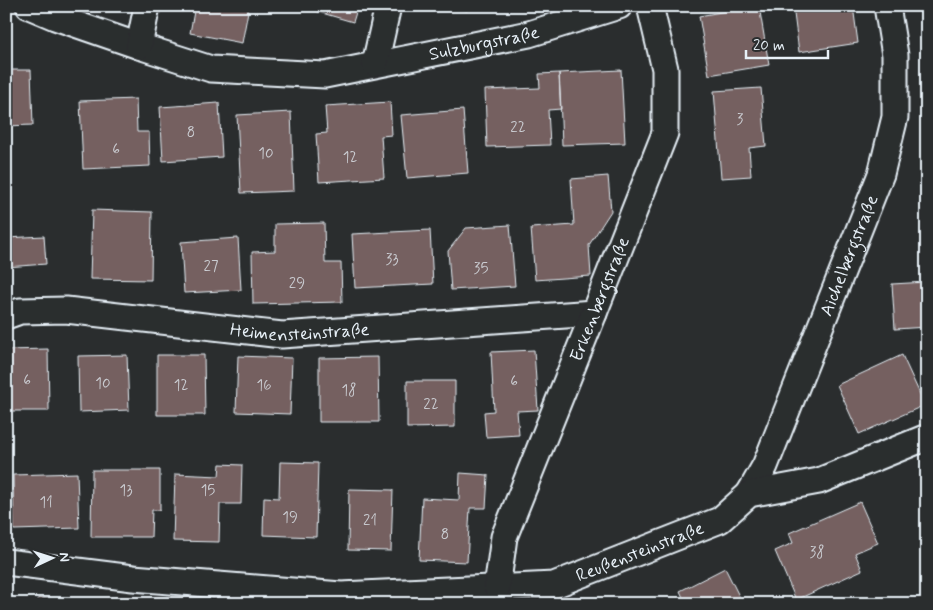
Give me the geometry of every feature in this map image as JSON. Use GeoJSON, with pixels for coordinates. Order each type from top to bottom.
{"type":"FeatureCollection","features":[{"type":"Feature","properties":{"kind":"street","name":"Sulzburgstraße"},"geometry":{"type":"LineString","coordinates":[[29,6],[55,17],[211,69],[325,75],[529,34],[619,6]]}},
{"type":"Feature","properties":{"kind":"street"},"geometry":{"type":"LineString","coordinates":[[140,46],[147,6]]}},
{"type":"Feature","properties":{"kind":"street"},"geometry":{"type":"LineString","coordinates":[[375,64],[388,6]]}},
{"type":"Feature","properties":{"kind":"street","name":"Erkenbergstraße"},"geometry":{"type":"LineString","coordinates":[[498,588],[504,537],[665,133],[665,69],[650,6]]}},
{"type":"Feature","properties":{"kind":"street","name":"Aichelbergstraße"},"geometry":{"type":"LineString","coordinates":[[749,494],[765,466],[881,174],[895,117],[895,55],[887,6]]}},
{"type":"Feature","properties":{"kind":"street","name":"Heimensteinstraße"},"geometry":{"type":"LineString","coordinates":[[6,316],[20,311],[66,310],[282,335],[594,313]]}},
{"type":"Feature","properties":{"kind":"street"},"geometry":{"type":"LineString","coordinates":[[749,494],[819,481],[927,437]]}},
{"type":"Feature","properties":{"kind":"street","name":"Reußensteinstraße"},"geometry":{"type":"LineString","coordinates":[[6,562],[133,578],[341,595],[554,585],[720,520],[749,494]]}},
{"type":"Feature","properties":{"kind":"building"},"geometry":{"type":"Polygon","coordinates":[[[195,6],[249,6],[242,43],[190,33],[195,6]]]}},
{"type":"Feature","properties":{"kind":"building"},"geometry":{"type":"Polygon","coordinates":[[[298,6],[358,6],[353,22],[298,6]]]}},
{"type":"Feature","properties":{"kind":"building"},"geometry":{"type":"Polygon","coordinates":[[[448,6],[468,6],[467,11],[448,6]]]}},
{"type":"Feature","properties":{"kind":"building"},"geometry":{"type":"Polygon","coordinates":[[[759,6],[769,65],[709,75],[699,16],[759,6]]]}},
{"type":"Feature","properties":{"kind":"building"},"geometry":{"type":"Polygon","coordinates":[[[793,6],[853,6],[858,43],[799,52],[793,6]]]}},
{"type":"Feature","properties":{"kind":"building"},"geometry":{"type":"Polygon","coordinates":[[[927,16],[927,53],[921,53],[927,16]]]}},
{"type":"Feature","properties":{"kind":"building"},"geometry":{"type":"Polygon","coordinates":[[[6,70],[31,70],[33,125],[6,126],[6,70]]]}},
{"type":"Feature","properties":{"kind":"building"},"geometry":{"type":"Polygon","coordinates":[[[621,70],[625,143],[562,145],[559,73],[621,70]]]}},
{"type":"Feature","properties":{"kind":"building"},"geometry":{"type":"Polygon","coordinates":[[[559,73],[561,109],[548,110],[550,145],[487,147],[485,90],[540,88],[539,74],[559,73]]]}},
{"type":"Feature","properties":{"kind":"building"},"geometry":{"type":"Polygon","coordinates":[[[761,88],[766,146],[749,148],[751,176],[721,178],[714,91],[761,88]]]}},
{"type":"Feature","properties":{"kind":"building"},"geometry":{"type":"Polygon","coordinates":[[[136,99],[137,132],[149,132],[150,166],[83,169],[80,101],[136,99]]]}},
{"type":"Feature","properties":{"kind":"building"},"geometry":{"type":"Polygon","coordinates":[[[390,102],[392,135],[381,136],[384,178],[319,182],[316,134],[327,133],[325,106],[390,102]]]}},
{"type":"Feature","properties":{"kind":"building"},"geometry":{"type":"Polygon","coordinates":[[[219,103],[222,157],[163,161],[160,107],[219,103]]]}},
{"type":"Feature","properties":{"kind":"building"},"geometry":{"type":"Polygon","coordinates":[[[463,110],[468,173],[407,178],[401,115],[463,110]]]}},
{"type":"Feature","properties":{"kind":"building"},"geometry":{"type":"Polygon","coordinates":[[[291,112],[294,191],[241,193],[237,115],[291,112]]]}},
{"type":"Feature","properties":{"kind":"building"},"geometry":{"type":"Polygon","coordinates":[[[608,176],[611,211],[589,245],[591,276],[535,280],[531,228],[574,225],[571,179],[608,176]]]}},
{"type":"Feature","properties":{"kind":"building"},"geometry":{"type":"Polygon","coordinates":[[[92,210],[152,212],[151,280],[90,279],[92,210]]]}},
{"type":"Feature","properties":{"kind":"building"},"geometry":{"type":"Polygon","coordinates":[[[324,223],[325,263],[341,263],[342,302],[253,304],[252,252],[275,251],[275,224],[324,223]]]}},
{"type":"Feature","properties":{"kind":"building"},"geometry":{"type":"Polygon","coordinates":[[[510,225],[515,286],[451,290],[448,251],[466,228],[510,225]]]}},
{"type":"Feature","properties":{"kind":"building"},"geometry":{"type":"Polygon","coordinates":[[[430,230],[433,284],[355,288],[352,234],[430,230]]]}},
{"type":"Feature","properties":{"kind":"building"},"geometry":{"type":"Polygon","coordinates":[[[44,236],[46,264],[6,267],[6,238],[44,236]]]}},
{"type":"Feature","properties":{"kind":"building"},"geometry":{"type":"Polygon","coordinates":[[[238,238],[241,290],[184,293],[181,242],[238,238]]]}},
{"type":"Feature","properties":{"kind":"building"},"geometry":{"type":"Polygon","coordinates":[[[927,282],[927,327],[895,329],[892,284],[927,282]]]}},
{"type":"Feature","properties":{"kind":"building"},"geometry":{"type":"Polygon","coordinates":[[[48,349],[49,411],[6,411],[6,350],[48,349]]]}},
{"type":"Feature","properties":{"kind":"building"},"geometry":{"type":"Polygon","coordinates":[[[534,350],[538,410],[517,411],[519,435],[486,437],[484,412],[494,411],[491,352],[534,350]]]}},
{"type":"Feature","properties":{"kind":"building"},"geometry":{"type":"Polygon","coordinates":[[[127,355],[129,410],[79,412],[78,356],[127,355]]]}},
{"type":"Feature","properties":{"kind":"building"},"geometry":{"type":"Polygon","coordinates":[[[157,355],[204,355],[205,415],[157,415],[157,355]]]}},
{"type":"Feature","properties":{"kind":"building"},"geometry":{"type":"Polygon","coordinates":[[[902,355],[925,405],[859,434],[837,385],[902,355]]]}},
{"type":"Feature","properties":{"kind":"building"},"geometry":{"type":"Polygon","coordinates":[[[238,356],[292,358],[290,414],[236,412],[238,356]]]}},
{"type":"Feature","properties":{"kind":"building"},"geometry":{"type":"Polygon","coordinates":[[[378,357],[379,422],[319,422],[319,358],[378,357]]]}},
{"type":"Feature","properties":{"kind":"building"},"geometry":{"type":"Polygon","coordinates":[[[407,381],[455,381],[455,427],[407,428],[407,381]]]}},
{"type":"Feature","properties":{"kind":"building"},"geometry":{"type":"Polygon","coordinates":[[[280,462],[318,463],[316,537],[263,535],[264,497],[279,498],[280,462]]]}},
{"type":"Feature","properties":{"kind":"building"},"geometry":{"type":"Polygon","coordinates":[[[220,464],[242,465],[241,504],[220,504],[219,542],[173,541],[175,474],[219,476],[220,464]]]}},
{"type":"Feature","properties":{"kind":"building"},"geometry":{"type":"Polygon","coordinates":[[[92,470],[160,470],[160,510],[152,510],[151,537],[91,537],[92,470]]]}},
{"type":"Feature","properties":{"kind":"building"},"geometry":{"type":"Polygon","coordinates":[[[77,473],[79,528],[14,530],[13,475],[77,473]]]}},
{"type":"Feature","properties":{"kind":"building"},"geometry":{"type":"Polygon","coordinates":[[[460,473],[488,475],[486,508],[470,508],[467,562],[419,560],[422,498],[459,500],[460,473]]]}},
{"type":"Feature","properties":{"kind":"building"},"geometry":{"type":"Polygon","coordinates":[[[349,489],[393,490],[391,551],[348,550],[349,489]]]}},
{"type":"Feature","properties":{"kind":"building"},"geometry":{"type":"Polygon","coordinates":[[[860,502],[878,543],[855,553],[862,570],[796,600],[775,551],[793,543],[789,533],[860,502]]]}},
{"type":"Feature","properties":{"kind":"building"},"geometry":{"type":"Polygon","coordinates":[[[725,568],[743,604],[686,604],[680,591],[725,568]]]}},
{"type":"Feature","properties":{"kind":"building"},"geometry":{"type":"Polygon","coordinates":[[[38,598],[97,602],[97,604],[38,604],[38,598]]]}},
{"type":"Feature","properties":{"kind":"building"},"geometry":{"type":"Polygon","coordinates":[[[127,600],[172,600],[172,604],[127,604],[127,600]]]}}]}
